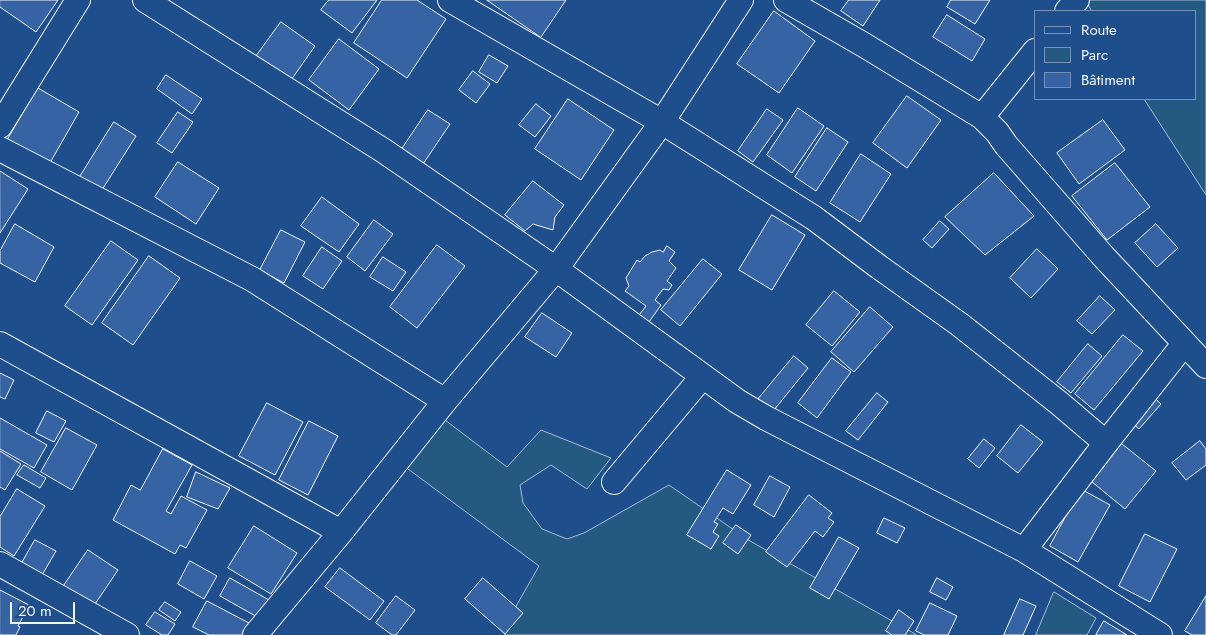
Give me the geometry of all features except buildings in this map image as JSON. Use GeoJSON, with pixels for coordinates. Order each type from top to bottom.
{"type":"FeatureCollection","features":[{"type":"Feature","properties":{"kind":"street"},"geometry":{"type":"LineString","coordinates":[[0,126],[78,0]]}},
{"type":"Feature","properties":{"kind":"street"},"geometry":{"type":"LineString","coordinates":[[145,0],[384,151],[556,269],[736,401],[1024,550],[1160,635]]}},
{"type":"Feature","properties":{"kind":"street"},"geometry":{"type":"LineString","coordinates":[[450,0],[662,122],[814,218],[959,324],[1059,403],[1106,443]]}},
{"type":"Feature","properties":{"kind":"street"},"geometry":{"type":"LineString","coordinates":[[255,635],[341,532],[445,401],[556,269],[662,122],[741,0]]}},
{"type":"Feature","properties":{"kind":"street"},"geometry":{"type":"LineString","coordinates":[[786,0],[982,117],[1097,249],[1206,366]]}},
{"type":"Feature","properties":{"kind":"street"},"geometry":{"type":"LineString","coordinates":[[1068,10],[1076,0]]}},
{"type":"Feature","properties":{"kind":"street"},"geometry":{"type":"LineString","coordinates":[[982,117],[1034,53]]}},
{"type":"Feature","properties":{"kind":"street"},"geometry":{"type":"LineString","coordinates":[[0,149],[252,278],[445,401]]}},
{"type":"Feature","properties":{"kind":"street"},"geometry":{"type":"LineString","coordinates":[[0,344],[341,532]]}},
{"type":"Feature","properties":{"kind":"street"},"geometry":{"type":"LineString","coordinates":[[1024,550],[1184,344]]}},
{"type":"Feature","properties":{"kind":"street"},"geometry":{"type":"LineString","coordinates":[[614,482],[703,376]]}},
{"type":"Feature","properties":{"kind":"street"},"geometry":{"type":"LineString","coordinates":[[0,564],[127,635]]}},
{"type":"Feature","properties":{"kind":"green space"},"geometry":{"type":"Polygon","coordinates":[[[1086,0],[1206,0],[1206,195],[1145,100],[1196,100],[1196,10],[1091,10],[1086,0]]]}},
{"type":"Feature","properties":{"kind":"green space"},"geometry":{"type":"Polygon","coordinates":[[[437,414],[507,467],[541,430],[611,458],[587,489],[551,465],[520,485],[523,503],[542,529],[567,539],[584,533],[669,485],[750,541],[917,635],[505,635],[503,629],[539,566],[404,466],[437,414]]]}},
{"type":"Feature","properties":{"kind":"green space"},"geometry":{"type":"Polygon","coordinates":[[[1054,592],[1096,618],[1087,635],[1036,635],[1054,592]]]}}]}
